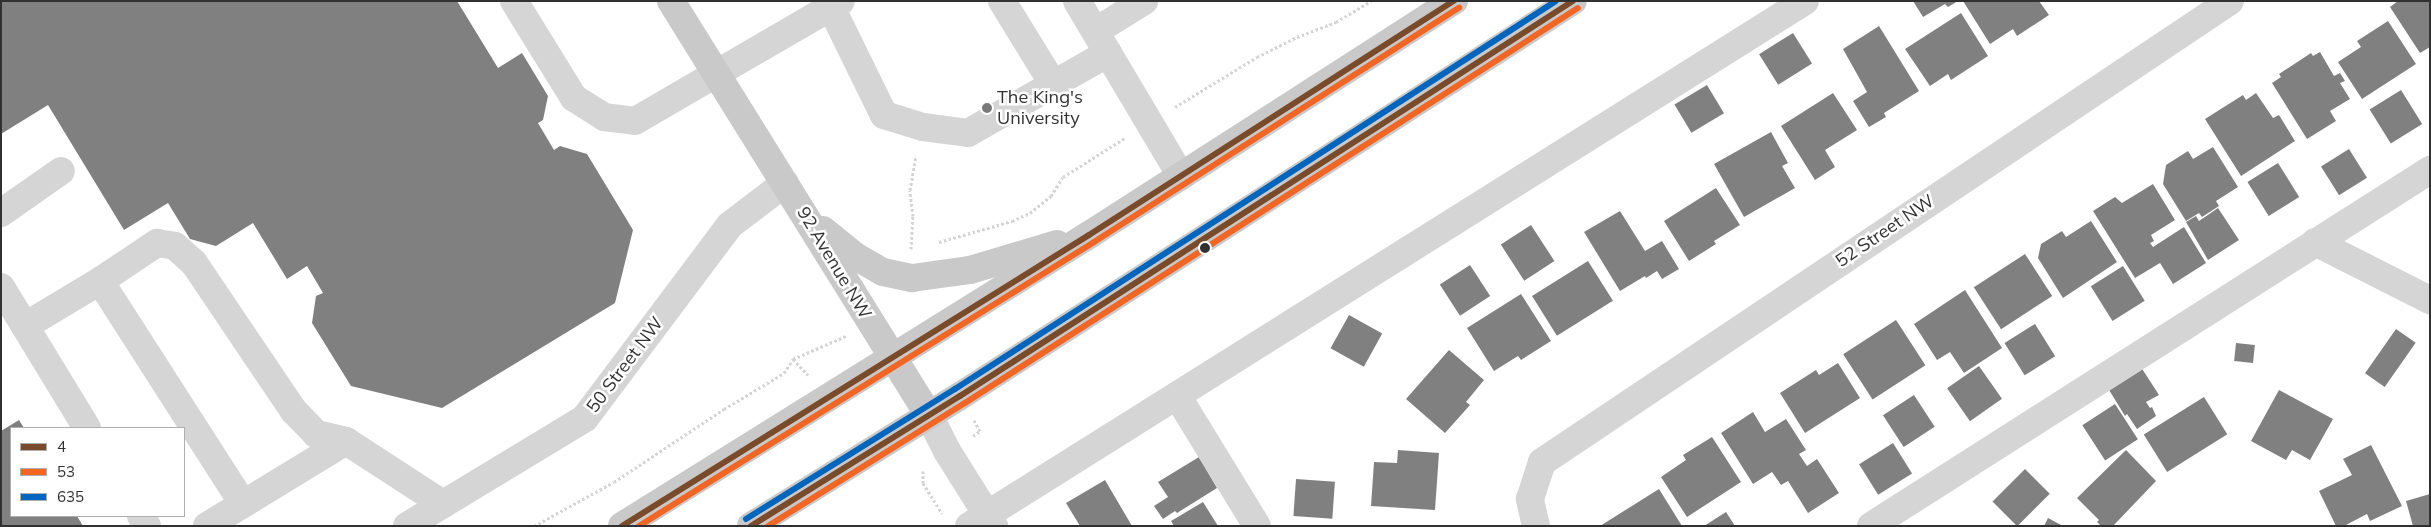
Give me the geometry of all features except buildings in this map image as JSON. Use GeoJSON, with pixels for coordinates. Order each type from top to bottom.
{"type":"FeatureCollection","features":[{"type":"Feature","properties":{"kind":"main road","name":"92 Avenue NW"},"geometry":{"type":"LineString","coordinates":[[671,1],[808,217],[892,358],[929,415]]}},
{"type":"Feature","properties":{"kind":"main road"},"geometry":{"type":"LineString","coordinates":[[622,526],[1089,235],[1454,1]]}},
{"type":"Feature","properties":{"kind":"main road"},"geometry":{"type":"LineString","coordinates":[[751,526],[929,415],[1573,1]]}},
{"type":"Feature","properties":{"kind":"main road"},"geometry":{"type":"LineString","coordinates":[[808,217],[855,256],[883,272],[912,278],[970,270],[1089,235]]}},
{"type":"Feature","properties":{"kind":"street"},"geometry":{"type":"LineString","coordinates":[[514,1],[574,98],[604,118],[635,121],[836,4],[884,115],[922,126],[968,133],[1053,84],[1102,42],[1144,1]]}},
{"type":"Feature","properties":{"kind":"street"},"geometry":{"type":"LineString","coordinates":[[1002,1],[1053,84]]}},
{"type":"Feature","properties":{"kind":"street"},"geometry":{"type":"LineString","coordinates":[[1077,1],[1181,176]]}},
{"type":"Feature","properties":{"kind":"street"},"geometry":{"type":"LineString","coordinates":[[974,521],[1178,397],[1805,1]]}},
{"type":"Feature","properties":{"kind":"street","name":"52 Street NW"},"geometry":{"type":"LineString","coordinates":[[1536,526],[1530,499],[1542,462],[2230,1]]}},
{"type":"Feature","properties":{"kind":"street"},"geometry":{"type":"LineString","coordinates":[[1871,526],[2430,170]]}},
{"type":"Feature","properties":{"kind":"street"},"geometry":{"type":"LineString","coordinates":[[1,212],[61,171]]}},
{"type":"Feature","properties":{"kind":"street","name":"50 Street NW"},"geometry":{"type":"LineString","coordinates":[[407,526],[584,418],[730,225],[786,183]]}},
{"type":"Feature","properties":{"kind":"street"},"geometry":{"type":"LineString","coordinates":[[2315,242],[2430,300]]}},
{"type":"Feature","properties":{"kind":"street"},"geometry":{"type":"LineString","coordinates":[[25,326],[100,281],[157,243],[175,246],[194,263],[294,412],[316,434],[346,441],[443,504]]}},
{"type":"Feature","properties":{"kind":"street"},"geometry":{"type":"LineString","coordinates":[[100,281],[243,504]]}},
{"type":"Feature","properties":{"kind":"street"},"geometry":{"type":"LineString","coordinates":[[1,287],[87,427]]}},
{"type":"Feature","properties":{"kind":"street"},"geometry":{"type":"LineString","coordinates":[[1178,397],[1257,526]]}},
{"type":"Feature","properties":{"kind":"street","name":"92 Avenue NW"},"geometry":{"type":"LineString","coordinates":[[929,415],[947,451],[974,521]]}},
{"type":"Feature","properties":{"kind":"street"},"geometry":{"type":"LineString","coordinates":[[207,526],[346,441]]}},
{"type":"Feature","properties":{"kind":"path"},"geometry":{"type":"LineString","coordinates":[[912,245],[911,179],[922,126]]}},
{"type":"Feature","properties":{"kind":"path"},"geometry":{"type":"LineString","coordinates":[[534,526],[614,482],[724,409],[784,373],[793,359]]}},
{"type":"Feature","properties":{"kind":"path"},"geometry":{"type":"LineString","coordinates":[[922,465],[923,483],[974,521]]}},
{"type":"Feature","properties":{"kind":"transit line","name":"4"},"geometry":{"type":"LineString","coordinates":[[622,526],[1089,235],[1454,1]]}},
{"type":"Feature","properties":{"kind":"transit line","name":"635"},"geometry":{"type":"LineString","coordinates":[[746,519],[955,389],[1556,1]]}},
{"type":"Feature","properties":{"kind":"transit line","name":"4"},"geometry":{"type":"LineString","coordinates":[[751,526],[960,396],[1573,1]]}},
{"type":"Feature","properties":{"kind":"transit line","name":"53"},"geometry":{"type":"LineString","coordinates":[[639,526],[1094,242],[1459,8]]}},
{"type":"Feature","properties":{"kind":"transit line","name":"53"},"geometry":{"type":"LineString","coordinates":[[768,526],[965,403],[1578,8]]}},
{"type":"Feature","properties":{"kind":"place","name":"The King's University"},"geometry":{"type":"Point","coordinates":[987,108]}}]}
